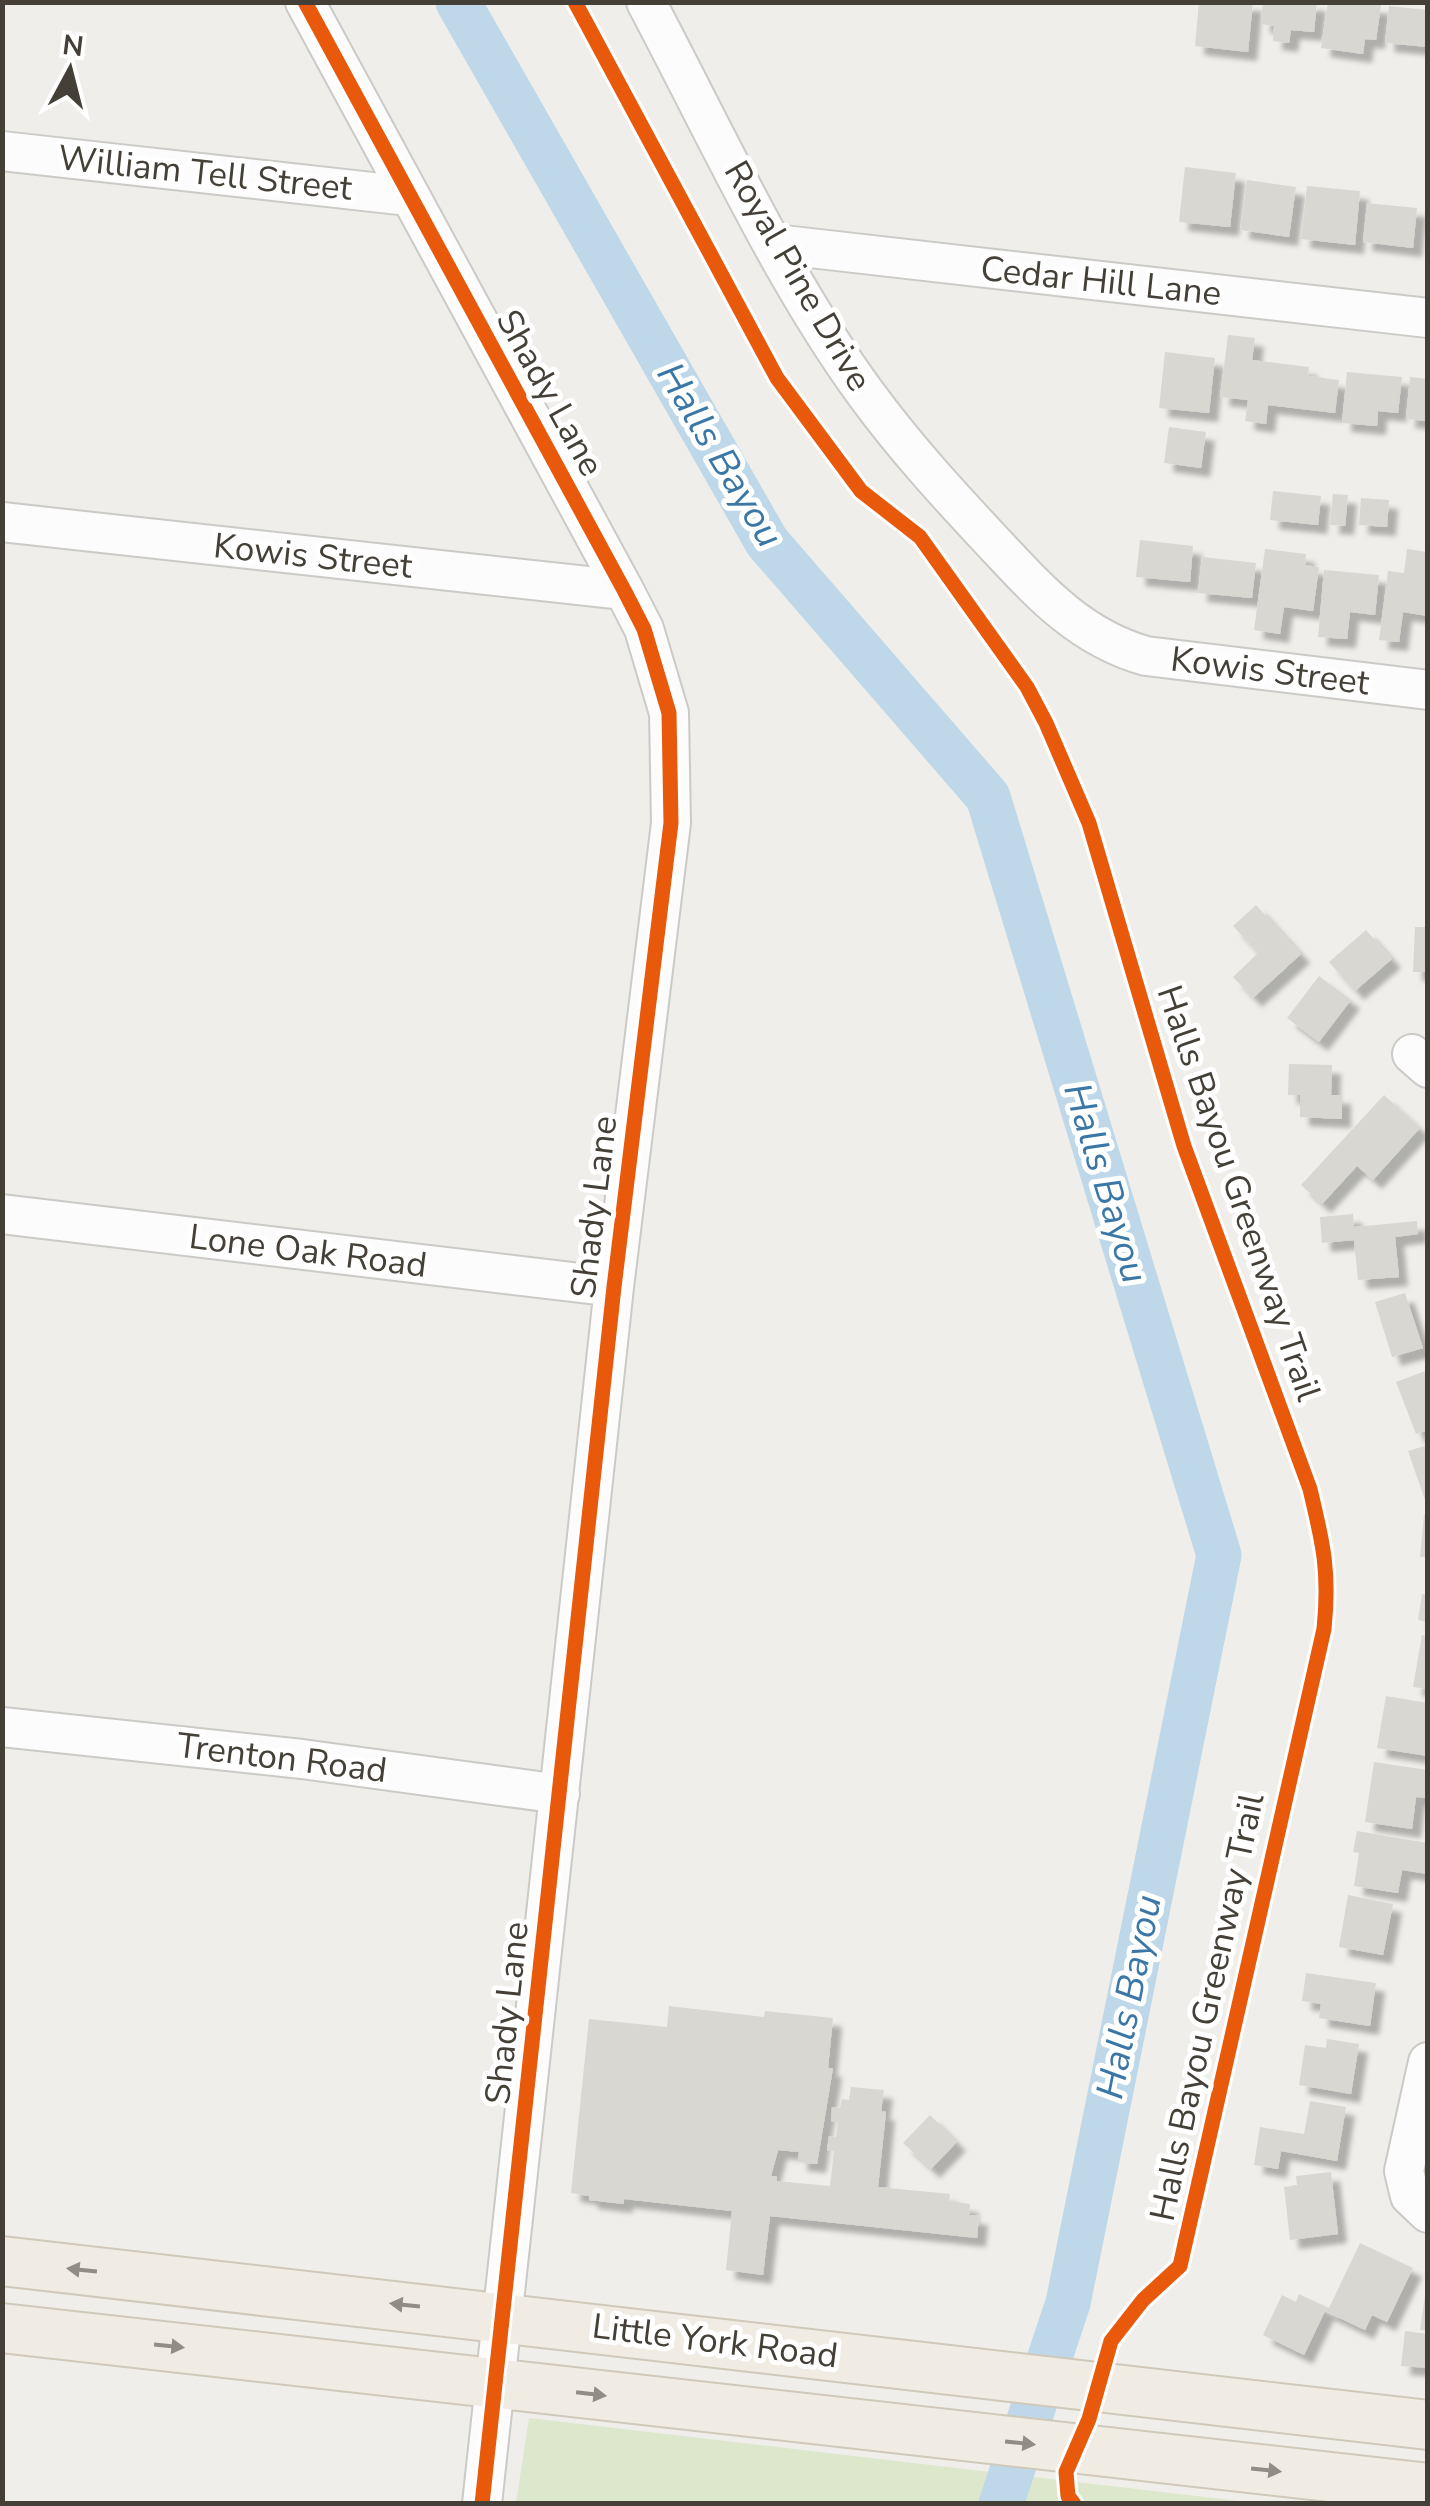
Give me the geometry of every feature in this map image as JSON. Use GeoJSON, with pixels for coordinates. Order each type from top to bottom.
{"type":"FeatureCollection","features":[{"type":"Feature","properties":{"kind":"main road","name":"Little York Road"},"geometry":{"type":"LineString","coordinates":[[2,2261],[1428,2424]]}},
{"type":"Feature","properties":{"kind":"main road","name":"Little York Road"},"geometry":{"type":"LineString","coordinates":[[2,2328],[1428,2488]]}},
{"type":"Feature","properties":{"kind":"street","name":"Shady Lane"},"geometry":{"type":"LineString","coordinates":[[305,2],[644,629],[668,712],[671,823],[614,1287],[482,2504]]}},
{"type":"Feature","properties":{"kind":"street","name":"Royal Pine Drive"},"geometry":{"type":"LineString","coordinates":[[646,2],[824,332],[908,448],[1048,600],[1080,628],[1114,647]]}},
{"type":"Feature","properties":{"kind":"street","name":"William Tell Street"},"geometry":{"type":"LineString","coordinates":[[2,151],[408,196]]}},
{"type":"Feature","properties":{"kind":"street","name":"Cedar Hill Lane"},"geometry":{"type":"LineString","coordinates":[[776,244],[1428,318]]}},
{"type":"Feature","properties":{"kind":"street","name":"Kowis Street"},"geometry":{"type":"LineString","coordinates":[[2,522],[624,590]]}},
{"type":"Feature","properties":{"kind":"street","name":"Kowis Street"},"geometry":{"type":"LineString","coordinates":[[1114,647],[1224,668],[1428,690]]}},
{"type":"Feature","properties":{"kind":"street","name":"Lone Oak Road"},"geometry":{"type":"LineString","coordinates":[[2,1214],[614,1287]]}},
{"type":"Feature","properties":{"kind":"street","name":"Trenton Road"},"geometry":{"type":"LineString","coordinates":[[2,1726],[302,1759],[560,1794]]}},
{"type":"Feature","properties":{"kind":"street"},"geometry":{"type":"LineString","coordinates":[[1428,2062],[1404,2171],[1410,2196],[1428,2213]]}},
{"type":"Feature","properties":{"kind":"green space"},"geometry":{"type":"Polygon","coordinates":[[[529,2418],[1256,2503],[516,2503],[529,2418]]]}},
{"type":"Feature","properties":{"kind":"building"},"geometry":{"type":"Polygon","coordinates":[[[1199,2],[1253,2],[1248,52],[1195,46],[1199,2]]]}},
{"type":"Feature","properties":{"kind":"building"},"geometry":{"type":"Polygon","coordinates":[[[1263,2],[1317,2],[1314,32],[1291,30],[1289,43],[1273,41],[1274,26],[1261,24],[1263,2]]]}},
{"type":"Feature","properties":{"kind":"building"},"geometry":{"type":"Polygon","coordinates":[[[1328,2],[1381,5],[1376,40],[1365,39],[1363,54],[1321,48],[1328,2]]]}},
{"type":"Feature","properties":{"kind":"building"},"geometry":{"type":"Polygon","coordinates":[[[1389,6],[1428,10],[1428,47],[1385,43],[1389,6]]]}},
{"type":"Feature","properties":{"kind":"building"},"geometry":{"type":"Polygon","coordinates":[[[1185,167],[1236,173],[1230,227],[1179,222],[1185,167]]]}},
{"type":"Feature","properties":{"kind":"building"},"geometry":{"type":"Polygon","coordinates":[[[1247,180],[1296,187],[1289,237],[1240,230],[1247,180]]]}},
{"type":"Feature","properties":{"kind":"building"},"geometry":{"type":"Polygon","coordinates":[[[1307,186],[1360,191],[1355,245],[1301,239],[1307,186]]]}},
{"type":"Feature","properties":{"kind":"building"},"geometry":{"type":"Polygon","coordinates":[[[1367,203],[1417,208],[1413,248],[1363,242],[1367,203]]]}},
{"type":"Feature","properties":{"kind":"building"},"geometry":{"type":"Polygon","coordinates":[[[1228,335],[1255,338],[1252,360],[1309,367],[1308,376],[1339,380],[1335,413],[1268,405],[1266,424],[1245,421],[1248,400],[1220,397],[1228,335]]]}},
{"type":"Feature","properties":{"kind":"building"},"geometry":{"type":"Polygon","coordinates":[[[1165,352],[1215,358],[1209,413],[1159,408],[1165,352]]]}},
{"type":"Feature","properties":{"kind":"building"},"geometry":{"type":"Polygon","coordinates":[[[1347,372],[1402,377],[1398,413],[1378,411],[1377,426],[1342,423],[1347,372]]]}},
{"type":"Feature","properties":{"kind":"building"},"geometry":{"type":"Polygon","coordinates":[[[1410,377],[1428,379],[1428,421],[1406,419],[1410,377]]]}},
{"type":"Feature","properties":{"kind":"building"},"geometry":{"type":"Polygon","coordinates":[[[1169,427],[1206,432],[1201,468],[1164,463],[1169,427]]]}},
{"type":"Feature","properties":{"kind":"building"},"geometry":{"type":"Polygon","coordinates":[[[1273,491],[1321,496],[1318,525],[1270,520],[1273,491]]]}},
{"type":"Feature","properties":{"kind":"building"},"geometry":{"type":"Polygon","coordinates":[[[1333,494],[1348,495],[1345,526],[1330,525],[1333,494]]]}},
{"type":"Feature","properties":{"kind":"building"},"geometry":{"type":"Polygon","coordinates":[[[1361,498],[1389,500],[1387,527],[1359,525],[1361,498]]]}},
{"type":"Feature","properties":{"kind":"building"},"geometry":{"type":"Polygon","coordinates":[[[1140,540],[1193,546],[1190,582],[1136,577],[1140,540]]]}},
{"type":"Feature","properties":{"kind":"building"},"geometry":{"type":"Polygon","coordinates":[[[1265,549],[1306,554],[1305,565],[1319,567],[1313,611],[1284,607],[1280,634],[1254,630],[1265,549]]]}},
{"type":"Feature","properties":{"kind":"building"},"geometry":{"type":"Polygon","coordinates":[[[1407,549],[1428,552],[1428,616],[1403,612],[1399,642],[1379,640],[1388,571],[1404,573],[1407,549]]]}},
{"type":"Feature","properties":{"kind":"building"},"geometry":{"type":"Polygon","coordinates":[[[1202,557],[1256,563],[1252,598],[1198,593],[1202,557]]]}},
{"type":"Feature","properties":{"kind":"building"},"geometry":{"type":"Polygon","coordinates":[[[1324,570],[1379,575],[1375,615],[1350,612],[1347,639],[1318,637],[1324,570]]]}},
{"type":"Feature","properties":{"kind":"building"},"geometry":{"type":"Polygon","coordinates":[[[1256,905],[1301,954],[1253,998],[1233,977],[1258,953],[1233,926],[1256,905]]]}},
{"type":"Feature","properties":{"kind":"building"},"geometry":{"type":"Polygon","coordinates":[[[1415,927],[1428,927],[1428,972],[1413,972],[1415,927]]]}},
{"type":"Feature","properties":{"kind":"building"},"geometry":{"type":"Polygon","coordinates":[[[1366,930],[1392,959],[1355,991],[1329,962],[1366,930]]]}},
{"type":"Feature","properties":{"kind":"building"},"geometry":{"type":"Polygon","coordinates":[[[1319,976],[1351,1000],[1319,1042],[1287,1018],[1319,976]]]}},
{"type":"Feature","properties":{"kind":"building"},"geometry":{"type":"Polygon","coordinates":[[[1289,1064],[1332,1065],[1331,1095],[1342,1095],[1342,1119],[1300,1117],[1300,1095],[1288,1095],[1289,1064]]]}},
{"type":"Feature","properties":{"kind":"building"},"geometry":{"type":"Polygon","coordinates":[[[1384,1095],[1420,1128],[1373,1180],[1357,1166],[1322,1204],[1301,1185],[1384,1095]]]}},
{"type":"Feature","properties":{"kind":"building"},"geometry":{"type":"Polygon","coordinates":[[[1353,1214],[1354,1227],[1417,1221],[1418,1234],[1395,1237],[1399,1277],[1358,1280],[1354,1240],[1322,1243],[1320,1217],[1353,1214]]]}},
{"type":"Feature","properties":{"kind":"building"},"geometry":{"type":"Polygon","coordinates":[[[1405,1293],[1423,1348],[1392,1357],[1375,1302],[1405,1293]]]}},
{"type":"Feature","properties":{"kind":"building"},"geometry":{"type":"Polygon","coordinates":[[[1428,1370],[1428,1430],[1416,1434],[1396,1382],[1428,1370]]]}},
{"type":"Feature","properties":{"kind":"building"},"geometry":{"type":"Polygon","coordinates":[[[1428,1445],[1428,1506],[1427,1506],[1408,1451],[1428,1445]]]}},
{"type":"Feature","properties":{"kind":"building"},"geometry":{"type":"Polygon","coordinates":[[[1424,1515],[1428,1515],[1428,1557],[1420,1557],[1424,1515]]]}},
{"type":"Feature","properties":{"kind":"building"},"geometry":{"type":"Polygon","coordinates":[[[1422,1594],[1428,1595],[1428,1622],[1418,1620],[1422,1594]]]}},
{"type":"Feature","properties":{"kind":"building"},"geometry":{"type":"Polygon","coordinates":[[[1422,1635],[1428,1636],[1428,1689],[1413,1687],[1422,1635]]]}},
{"type":"Feature","properties":{"kind":"building"},"geometry":{"type":"Polygon","coordinates":[[[1386,1696],[1428,1703],[1428,1756],[1377,1748],[1386,1696]]]}},
{"type":"Feature","properties":{"kind":"building"},"geometry":{"type":"Polygon","coordinates":[[[1374,1762],[1428,1770],[1428,1798],[1416,1797],[1412,1829],[1365,1822],[1374,1762]]]}},
{"type":"Feature","properties":{"kind":"building"},"geometry":{"type":"Polygon","coordinates":[[[1357,1831],[1428,1843],[1428,1874],[1402,1870],[1398,1893],[1354,1886],[1359,1853],[1353,1852],[1357,1831]]]}},
{"type":"Feature","properties":{"kind":"building"},"geometry":{"type":"Polygon","coordinates":[[[1348,1895],[1393,1904],[1383,1955],[1339,1947],[1348,1895]]]}},
{"type":"Feature","properties":{"kind":"building"},"geometry":{"type":"Polygon","coordinates":[[[1306,1973],[1376,1983],[1370,2026],[1319,2018],[1321,2004],[1302,2001],[1306,1973]]]}},
{"type":"Feature","properties":{"kind":"building"},"geometry":{"type":"Polygon","coordinates":[[[669,2006],[764,2017],[765,2011],[833,2018],[828,2068],[833,2068],[817,2164],[798,2162],[799,2152],[778,2150],[771,2176],[777,2176],[777,2181],[830,2186],[834,2151],[827,2151],[829,2136],[836,2137],[838,2122],[831,2121],[832,2107],[840,2108],[842,2099],[849,2100],[851,2087],[884,2090],[881,2111],[886,2112],[878,2187],[950,2194],[949,2201],[970,2204],[969,2215],[979,2216],[977,2238],[770,2216],[763,2275],[726,2270],[732,2211],[624,2199],[624,2204],[589,2200],[589,2196],[571,2193],[589,2019],[667,2027],[669,2006]]]}},
{"type":"Feature","properties":{"kind":"building"},"geometry":{"type":"Polygon","coordinates":[[[1327,2039],[1359,2044],[1351,2094],[1299,2085],[1305,2045],[1326,2048],[1327,2039]]]}},
{"type":"Feature","properties":{"kind":"building"},"geometry":{"type":"Polygon","coordinates":[[[1310,2101],[1346,2107],[1337,2161],[1281,2151],[1278,2169],[1254,2165],[1260,2127],[1304,2134],[1310,2101]]]}},
{"type":"Feature","properties":{"kind":"building"},"geometry":{"type":"Polygon","coordinates":[[[930,2115],[957,2142],[931,2169],[903,2143],[930,2115]]]}},
{"type":"Feature","properties":{"kind":"building"},"geometry":{"type":"Polygon","coordinates":[[[1331,2172],[1338,2234],[1290,2240],[1284,2187],[1297,2185],[1296,2176],[1331,2172]]]}},
{"type":"Feature","properties":{"kind":"building"},"geometry":{"type":"Polygon","coordinates":[[[1360,2243],[1413,2268],[1387,2322],[1372,2315],[1365,2330],[1325,2311],[1304,2355],[1263,2335],[1282,2295],[1296,2302],[1299,2294],[1329,2308],[1360,2243]]]}},
{"type":"Feature","properties":{"kind":"building"},"geometry":{"type":"Polygon","coordinates":[[[1428,2295],[1428,2331],[1420,2330],[1428,2295]]]}},
{"type":"Feature","properties":{"kind":"building"},"geometry":{"type":"Polygon","coordinates":[[[1405,2331],[1428,2334],[1428,2368],[1401,2366],[1405,2331]]]}},
{"type":"Feature","properties":{"kind":"waterway","name":"Halls Bayou"},"geometry":{"type":"LineString","coordinates":[[458,2],[767,542],[988,797],[1219,1555],[1068,2303],[1001,2504]]}},
{"type":"Feature","properties":{"kind":"cycle path"},"geometry":{"type":"LineString","coordinates":[[305,2],[644,629],[669,713],[671,823],[614,1287],[482,2504]]}},
{"type":"Feature","properties":{"kind":"cycle path","name":"Halls Bayou Greenway Trail"},"geometry":{"type":"LineString","coordinates":[[575,2],[777,378],[861,491],[920,537],[1027,687],[1046,723],[1089,823],[1184,1146],[1310,1489],[1319,1526],[1326,1574],[1324,1629],[1180,2266],[1143,2300],[1111,2341],[1089,2419],[1066,2472],[1068,2496],[1074,2504]]}}]}
